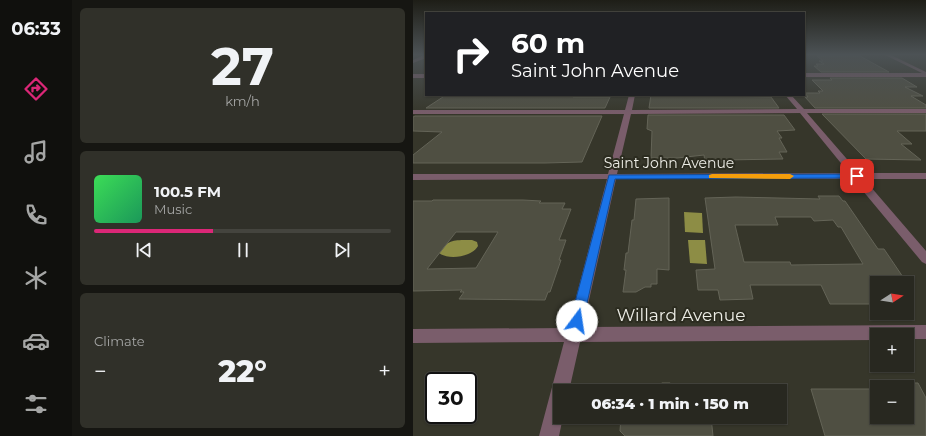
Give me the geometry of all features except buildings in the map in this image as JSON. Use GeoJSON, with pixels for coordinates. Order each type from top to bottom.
{"type":"FeatureCollection","features":[{"type":"Feature","properties":{"kind":"street"},"geometry":{"type":"LineString","coordinates":[[413,76],[425,76]]}},
{"type":"Feature","properties":{"kind":"street"},"geometry":{"type":"LineString","coordinates":[[549,436],[632,96]]}},
{"type":"Feature","properties":{"kind":"street"},"geometry":{"type":"LineString","coordinates":[[789,96],[926,259]]}},
{"type":"Feature","properties":{"kind":"street"},"geometry":{"type":"LineString","coordinates":[[413,112],[926,110]]}},
{"type":"Feature","properties":{"kind":"street","name":"Saint John Avenue"},"geometry":{"type":"LineString","coordinates":[[413,178],[926,176]]}},
{"type":"Feature","properties":{"kind":"street","name":"Willard Avenue"},"geometry":{"type":"LineString","coordinates":[[413,336],[573,336],[926,332]]}},
{"type":"Feature","properties":{"kind":"shaded area"},"geometry":{"type":"Polygon","coordinates":[[[684,212],[702,213],[703,233],[685,232],[684,212]]]}},
{"type":"Feature","properties":{"kind":"shaded area"},"geometry":{"type":"Polygon","coordinates":[[[472,240],[477,242],[478,246],[475,250],[465,255],[453,257],[442,255],[438,252],[449,242],[472,240]]]}},
{"type":"Feature","properties":{"kind":"shaded area"},"geometry":{"type":"Polygon","coordinates":[[[688,240],[705,240],[707,264],[690,263],[688,240]]]}},
{"type":"Feature","properties":{"kind":"slow traffic"},"geometry":{"type":"LineString","coordinates":[[712,177],[790,176]]}},
{"type":"Feature","properties":{"kind":"route"},"geometry":{"type":"LineString","coordinates":[[577,321],[612,177],[857,176]]}}]}
